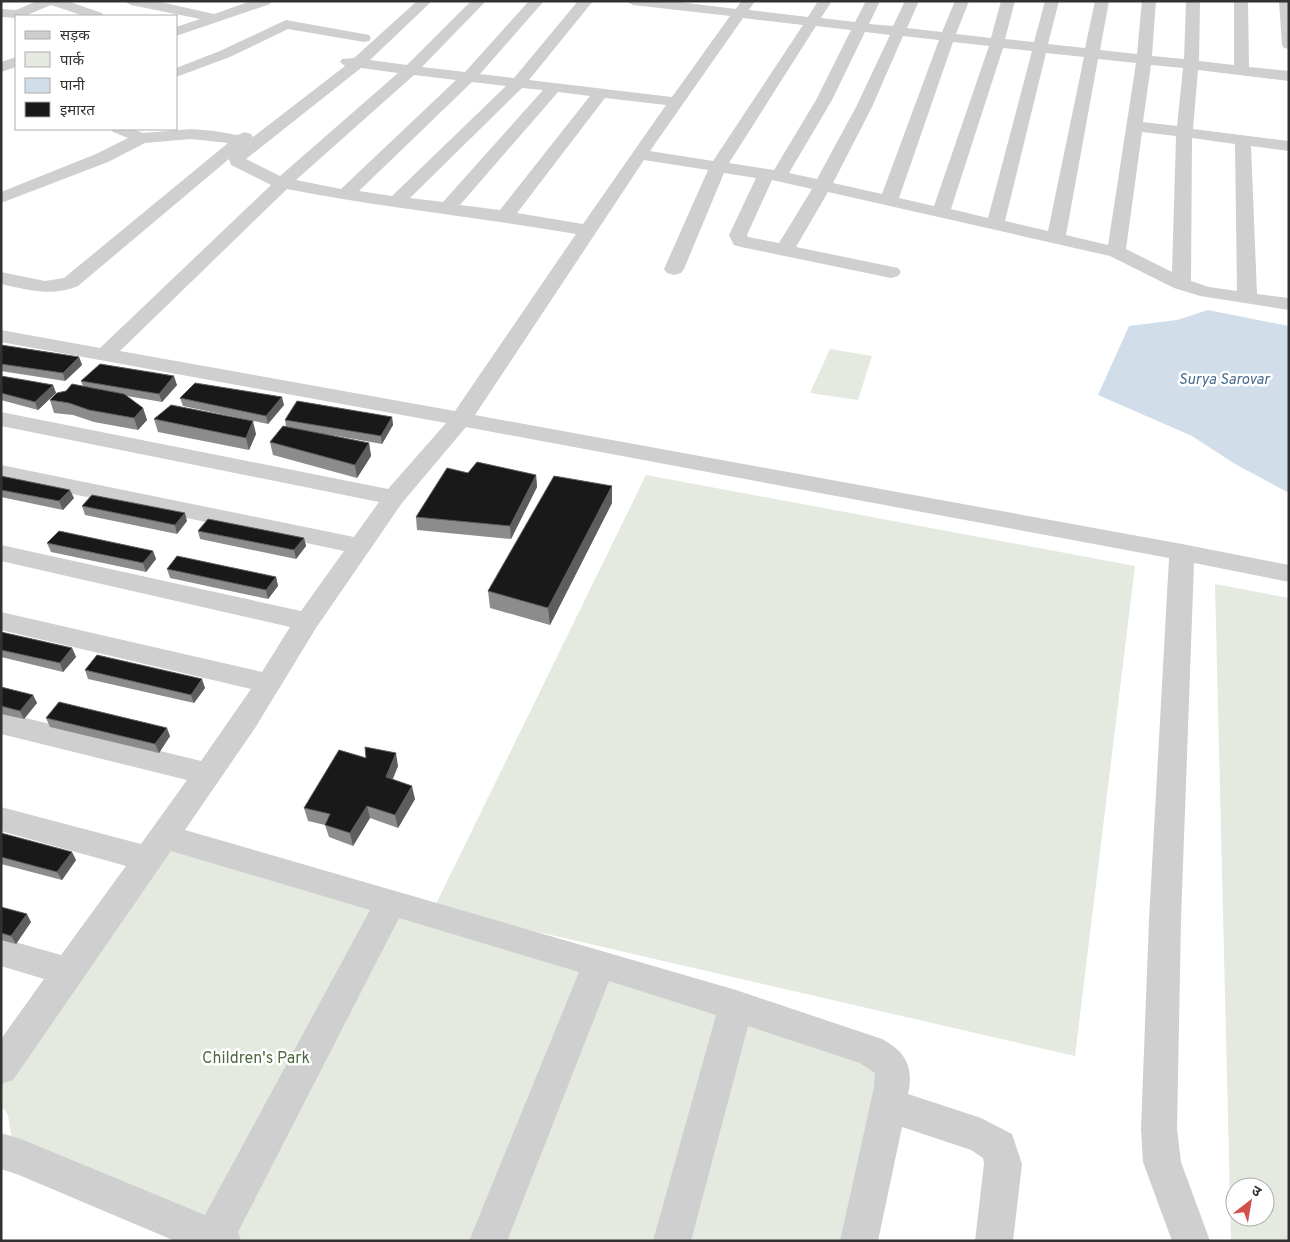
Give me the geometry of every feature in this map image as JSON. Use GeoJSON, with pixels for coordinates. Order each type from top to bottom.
{"type":"FeatureCollection","features":[{"type":"Feature","properties":{"kind":"street"},"geometry":{"type":"LineString","coordinates":[[1,13],[18,14],[49,1]]}},
{"type":"Feature","properties":{"kind":"street"},"geometry":{"type":"LineString","coordinates":[[53,1],[94,15]]}},
{"type":"Feature","properties":{"kind":"street"},"geometry":{"type":"LineString","coordinates":[[178,31],[265,1]]}},
{"type":"Feature","properties":{"kind":"street"},"geometry":{"type":"LineString","coordinates":[[1,278],[51,287],[63,286],[71,282],[407,1]]}},
{"type":"Feature","properties":{"kind":"street"},"geometry":{"type":"LineString","coordinates":[[425,1],[358,63],[237,158],[237,161],[260,170],[266,177],[283,183],[395,203],[504,216],[588,230]]}},
{"type":"Feature","properties":{"kind":"street"},"geometry":{"type":"LineString","coordinates":[[104,355],[283,183],[412,69],[479,1]]}},
{"type":"Feature","properties":{"kind":"street"},"geometry":{"type":"LineString","coordinates":[[345,195],[469,76],[537,1]]}},
{"type":"Feature","properties":{"kind":"street"},"geometry":{"type":"LineString","coordinates":[[395,203],[518,82],[586,1]]}},
{"type":"Feature","properties":{"kind":"street"},"geometry":{"type":"LineString","coordinates":[[633,1],[743,7],[813,22],[860,28],[1289,76]]}},
{"type":"Feature","properties":{"kind":"street"},"geometry":{"type":"LineString","coordinates":[[674,269],[719,165],[825,1]]}},
{"type":"Feature","properties":{"kind":"street"},"geometry":{"type":"LineString","coordinates":[[873,1],[824,100],[773,174],[738,235],[741,240],[750,244],[892,272]]}},
{"type":"Feature","properties":{"kind":"street"},"geometry":{"type":"LineString","coordinates":[[784,251],[823,184],[864,107],[912,1]]}},
{"type":"Feature","properties":{"kind":"street"},"geometry":{"type":"LineString","coordinates":[[889,200],[947,37],[962,1]]}},
{"type":"Feature","properties":{"kind":"street"},"geometry":{"type":"LineString","coordinates":[[941,212],[997,43],[1008,1]]}},
{"type":"Feature","properties":{"kind":"street"},"geometry":{"type":"LineString","coordinates":[[995,224],[1052,1]]}},
{"type":"Feature","properties":{"kind":"street"},"geometry":{"type":"LineString","coordinates":[[1056,238],[1094,54],[1102,1]]}},
{"type":"Feature","properties":{"kind":"street"},"geometry":{"type":"LineString","coordinates":[[1116,252],[1144,60],[1149,1]]}},
{"type":"Feature","properties":{"kind":"street"},"geometry":{"type":"LineString","coordinates":[[1181,284],[1184,133],[1191,65],[1194,1]]}},
{"type":"Feature","properties":{"kind":"street"},"geometry":{"type":"LineString","coordinates":[[1241,1],[1242,71]]}},
{"type":"Feature","properties":{"kind":"street"},"geometry":{"type":"LineString","coordinates":[[1286,1],[1289,45]]}},
{"type":"Feature","properties":{"kind":"street"},"geometry":{"type":"LineString","coordinates":[[133,6],[177,9],[212,18]]}},
{"type":"Feature","properties":{"kind":"street"},"geometry":{"type":"LineString","coordinates":[[1,1068],[208,774],[307,622],[394,498],[461,418],[639,154],[743,7]]}},
{"type":"Feature","properties":{"kind":"street"},"geometry":{"type":"LineString","coordinates":[[1,24],[15,16]]}},
{"type":"Feature","properties":{"kind":"street"},"geometry":{"type":"LineString","coordinates":[[178,72],[224,54],[286,24],[364,38]]}},
{"type":"Feature","properties":{"kind":"street"},"geometry":{"type":"LineString","coordinates":[[1,68],[15,61]]}},
{"type":"Feature","properties":{"kind":"street"},"geometry":{"type":"LineString","coordinates":[[335,61],[676,102]]}},
{"type":"Feature","properties":{"kind":"street"},"geometry":{"type":"LineString","coordinates":[[1,73],[15,78]]}},
{"type":"Feature","properties":{"kind":"street"},"geometry":{"type":"LineString","coordinates":[[447,209],[555,86]]}},
{"type":"Feature","properties":{"kind":"street"},"geometry":{"type":"LineString","coordinates":[[504,216],[602,92]]}},
{"type":"Feature","properties":{"kind":"street"},"geometry":{"type":"LineString","coordinates":[[1135,126],[1289,146]]}},
{"type":"Feature","properties":{"kind":"street"},"geometry":{"type":"LineString","coordinates":[[121,130],[141,138]]}},
{"type":"Feature","properties":{"kind":"street"},"geometry":{"type":"LineString","coordinates":[[1,198],[102,158],[141,138],[202,133],[239,141]]}},
{"type":"Feature","properties":{"kind":"street"},"geometry":{"type":"LineString","coordinates":[[1243,140],[1247,297]]}},
{"type":"Feature","properties":{"kind":"street"},"geometry":{"type":"LineString","coordinates":[[639,154],[719,165],[823,184],[1116,252],[1146,263],[1181,284],[1197,289],[1289,304]]}},
{"type":"Feature","properties":{"kind":"street"},"geometry":{"type":"LineString","coordinates":[[1,336],[461,418],[1182,552],[1289,574]]}},
{"type":"Feature","properties":{"kind":"street"},"geometry":{"type":"LineString","coordinates":[[1,419],[394,498]]}},
{"type":"Feature","properties":{"kind":"street"},"geometry":{"type":"LineString","coordinates":[[1,472],[361,547]]}},
{"type":"Feature","properties":{"kind":"street"},"geometry":{"type":"LineString","coordinates":[[1182,552],[1165,920],[1159,1129],[1162,1162],[1191,1241]]}},
{"type":"Feature","properties":{"kind":"street"},"geometry":{"type":"LineString","coordinates":[[1,553],[307,622]]}},
{"type":"Feature","properties":{"kind":"street"},"geometry":{"type":"LineString","coordinates":[[1,621],[268,683]]}},
{"type":"Feature","properties":{"kind":"street"},"geometry":{"type":"LineString","coordinates":[[1,723],[208,774]]}},
{"type":"Feature","properties":{"kind":"street"},"geometry":{"type":"LineString","coordinates":[[1,819],[156,848],[391,902],[736,1005],[870,1050],[886,1059],[894,1071],[859,1241]]}},
{"type":"Feature","properties":{"kind":"street"},"geometry":{"type":"LineString","coordinates":[[1,1150],[218,1240],[391,902]]}},
{"type":"Feature","properties":{"kind":"street"},"geometry":{"type":"LineString","coordinates":[[1,952],[69,972]]}},
{"type":"Feature","properties":{"kind":"street"},"geometry":{"type":"LineString","coordinates":[[488,1241],[599,964]]}},
{"type":"Feature","properties":{"kind":"street"},"geometry":{"type":"LineString","coordinates":[[672,1241],[736,1005]]}},
{"type":"Feature","properties":{"kind":"street"},"geometry":{"type":"LineString","coordinates":[[888,1104],[981,1136],[999,1147],[1003,1164],[994,1241]]}},
{"type":"Feature","properties":{"kind":"green space"},"geometry":{"type":"Polygon","coordinates":[[[830,349],[872,356],[858,400],[810,393],[830,349]]]}},
{"type":"Feature","properties":{"kind":"green space"},"geometry":{"type":"Polygon","coordinates":[[[646,475],[1135,566],[1075,1056],[434,908],[646,475]]]}},
{"type":"Feature","properties":{"kind":"green space"},"geometry":{"type":"Polygon","coordinates":[[[1215,584],[1289,598],[1289,1241],[1231,1241],[1231,1227],[1275,1227],[1275,1177],[1229,1177],[1215,584]]]}},
{"type":"Feature","properties":{"kind":"green space","name":"Children's Park"},"geometry":{"type":"Polygon","coordinates":[[[164,837],[886,1059],[853,1241],[222,1241],[12,1141],[8,1115],[1,1105],[1,1068],[164,837]]]}},
{"type":"Feature","properties":{"kind":"water","name":"Surya Sarovar"},"geometry":{"type":"Polygon","coordinates":[[[1208,310],[1289,326],[1289,493],[1235,464],[1192,436],[1098,395],[1129,326],[1177,320],[1208,310]]]}},
{"type":"Feature","properties":{"kind":"building"},"geometry":{"type":"Polygon","coordinates":[[[1,345],[79,357],[63,373],[1,364],[1,345]]]}},
{"type":"Feature","properties":{"kind":"building"},"geometry":{"type":"Polygon","coordinates":[[[100,364],[174,376],[159,394],[81,381],[100,364]]]}},
{"type":"Feature","properties":{"kind":"building"},"geometry":{"type":"Polygon","coordinates":[[[1,376],[53,385],[35,402],[1,393],[1,376]]]}},
{"type":"Feature","properties":{"kind":"building"},"geometry":{"type":"Polygon","coordinates":[[[195,383],[282,397],[266,416],[180,398],[195,383]]]}},
{"type":"Feature","properties":{"kind":"building"},"geometry":{"type":"Polygon","coordinates":[[[72,384],[124,394],[143,408],[134,418],[89,410],[69,403],[50,400],[57,393],[66,391],[72,384]]]}},
{"type":"Feature","properties":{"kind":"building"},"geometry":{"type":"Polygon","coordinates":[[[297,401],[392,417],[381,436],[285,420],[297,401]]]}},
{"type":"Feature","properties":{"kind":"building"},"geometry":{"type":"Polygon","coordinates":[[[171,405],[253,421],[246,438],[154,419],[171,405]]]}},
{"type":"Feature","properties":{"kind":"building"},"geometry":{"type":"Polygon","coordinates":[[[283,426],[369,443],[355,465],[270,442],[283,426]]]}},
{"type":"Feature","properties":{"kind":"building"},"geometry":{"type":"Polygon","coordinates":[[[477,462],[536,475],[510,526],[416,517],[447,468],[468,473],[477,462]]]}},
{"type":"Feature","properties":{"kind":"building"},"geometry":{"type":"Polygon","coordinates":[[[1,476],[70,490],[59,501],[1,490],[1,476]]]}},
{"type":"Feature","properties":{"kind":"building"},"geometry":{"type":"Polygon","coordinates":[[[554,476],[612,486],[548,608],[488,591],[554,476]]]}},
{"type":"Feature","properties":{"kind":"building"},"geometry":{"type":"Polygon","coordinates":[[[92,495],[185,513],[175,525],[82,506],[92,495]]]}},
{"type":"Feature","properties":{"kind":"building"},"geometry":{"type":"Polygon","coordinates":[[[208,519],[304,538],[294,550],[198,531],[208,519]]]}},
{"type":"Feature","properties":{"kind":"building"},"geometry":{"type":"Polygon","coordinates":[[[59,531],[153,551],[143,563],[47,543],[59,531]]]}},
{"type":"Feature","properties":{"kind":"building"},"geometry":{"type":"Polygon","coordinates":[[[177,556],[276,577],[266,590],[167,569],[177,556]]]}},
{"type":"Feature","properties":{"kind":"building"},"geometry":{"type":"Polygon","coordinates":[[[1,632],[72,648],[60,663],[1,650],[1,632]]]}},
{"type":"Feature","properties":{"kind":"building"},"geometry":{"type":"Polygon","coordinates":[[[97,655],[202,679],[191,695],[85,670],[97,655]]]}},
{"type":"Feature","properties":{"kind":"building"},"geometry":{"type":"Polygon","coordinates":[[[1,687],[33,695],[20,711],[1,706],[1,687]]]}},
{"type":"Feature","properties":{"kind":"building"},"geometry":{"type":"Polygon","coordinates":[[[59,702],[167,728],[155,744],[46,718],[59,702]]]}},
{"type":"Feature","properties":{"kind":"building"},"geometry":{"type":"Polygon","coordinates":[[[365,747],[396,753],[386,777],[412,786],[395,815],[367,806],[350,833],[325,825],[330,814],[304,808],[339,750],[366,758],[365,747]]]}},
{"type":"Feature","properties":{"kind":"building"},"geometry":{"type":"Polygon","coordinates":[[[1,833],[72,852],[57,872],[1,857],[1,833]]]}},
{"type":"Feature","properties":{"kind":"building"},"geometry":{"type":"Polygon","coordinates":[[[1,907],[27,914],[11,936],[1,933],[1,907]]]}}]}
